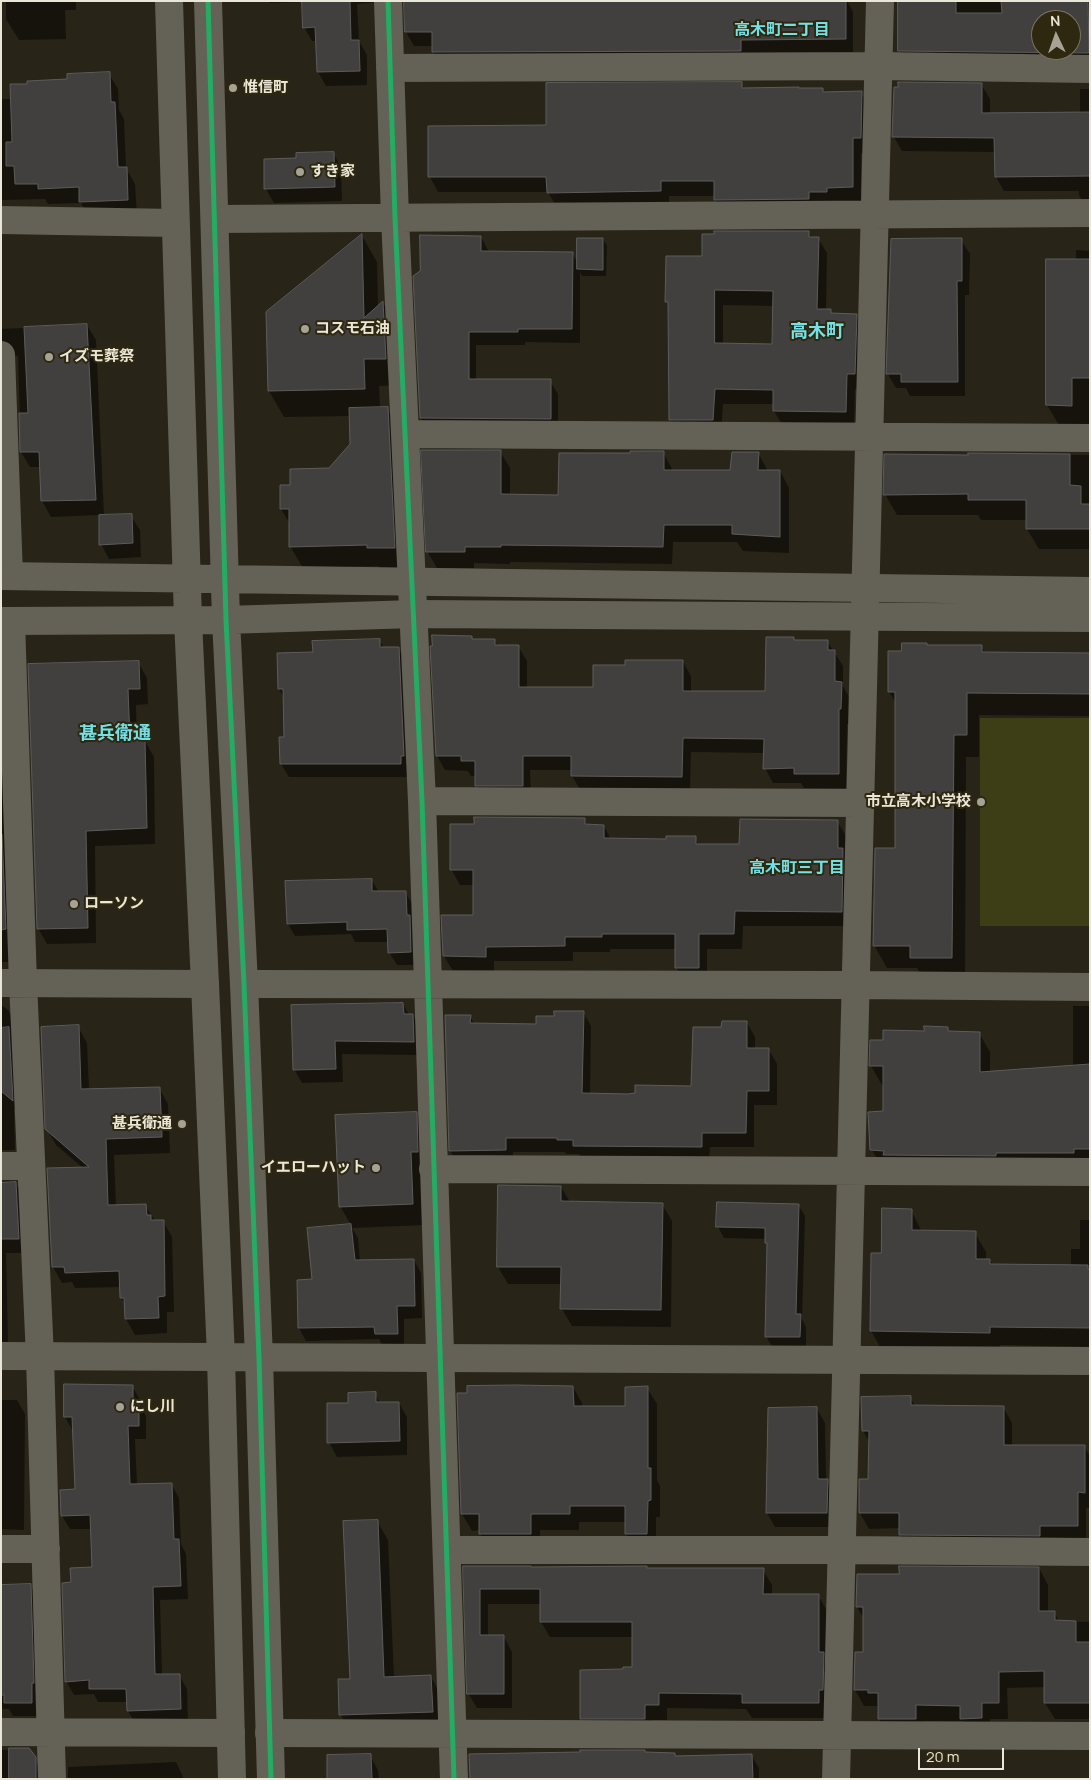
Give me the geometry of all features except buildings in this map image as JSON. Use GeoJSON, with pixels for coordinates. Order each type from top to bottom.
{"type":"FeatureCollection","features":[{"type":"Feature","properties":{"kind":"street"},"geometry":{"type":"LineString","coordinates":[[169,1],[186,578],[206,984],[221,1357],[232,1779]]}},
{"type":"Feature","properties":{"kind":"street"},"geometry":{"type":"LineString","coordinates":[[208,1],[226,620],[244,984],[259,1358],[271,1779]]}},
{"type":"Feature","properties":{"kind":"street"},"geometry":{"type":"LineString","coordinates":[[388,1],[404,434],[413,581],[422,801],[454,1779]]}},
{"type":"Feature","properties":{"kind":"street"},"geometry":{"type":"LineString","coordinates":[[836,1779],[880,1]]}},
{"type":"Feature","properties":{"kind":"street"},"geometry":{"type":"LineString","coordinates":[[390,68],[878,66],[1090,69]]}},
{"type":"Feature","properties":{"kind":"street"},"geometry":{"type":"LineString","coordinates":[[215,219],[1090,213]]}},
{"type":"Feature","properties":{"kind":"street"},"geometry":{"type":"LineString","coordinates":[[1,220],[175,223]]}},
{"type":"Feature","properties":{"kind":"street"},"geometry":{"type":"LineString","coordinates":[[1,355],[5,576],[1090,591]]}},
{"type":"Feature","properties":{"kind":"street"},"geometry":{"type":"LineString","coordinates":[[404,434],[1090,438]]}},
{"type":"Feature","properties":{"kind":"street"},"geometry":{"type":"LineString","coordinates":[[52,1779],[40,1357],[31,1166],[12,983],[6,621],[226,620],[414,614],[1090,618]]}},
{"type":"Feature","properties":{"kind":"street"},"geometry":{"type":"LineString","coordinates":[[422,801],[860,803]]}},
{"type":"Feature","properties":{"kind":"street"},"geometry":{"type":"LineString","coordinates":[[12,983],[206,984]]}},
{"type":"Feature","properties":{"kind":"street"},"geometry":{"type":"LineString","coordinates":[[244,984],[1090,987]]}},
{"type":"Feature","properties":{"kind":"street"},"geometry":{"type":"LineString","coordinates":[[1,1166],[31,1166]]}},
{"type":"Feature","properties":{"kind":"street"},"geometry":{"type":"LineString","coordinates":[[433,1169],[1090,1172]]}},
{"type":"Feature","properties":{"kind":"street"},"geometry":{"type":"LineString","coordinates":[[1,1356],[440,1360],[1090,1361]]}},
{"type":"Feature","properties":{"kind":"street"},"geometry":{"type":"LineString","coordinates":[[1,1550],[46,1549]]}},
{"type":"Feature","properties":{"kind":"street"},"geometry":{"type":"LineString","coordinates":[[447,1550],[1090,1552]]}},
{"type":"Feature","properties":{"kind":"street"},"geometry":{"type":"LineString","coordinates":[[1,1732],[231,1733]]}},
{"type":"Feature","properties":{"kind":"street"},"geometry":{"type":"LineString","coordinates":[[269,1733],[1090,1736]]}},
{"type":"Feature","properties":{"kind":"shaded area"},"geometry":{"type":"Polygon","coordinates":[[[980,718],[1090,718],[1090,926],[980,926],[980,718]]]}},
{"type":"Feature","properties":{"kind":"cycle path"},"geometry":{"type":"LineString","coordinates":[[208,1],[226,620],[244,984],[259,1358],[271,1779]]}},
{"type":"Feature","properties":{"kind":"cycle path"},"geometry":{"type":"LineString","coordinates":[[388,1],[395,218],[422,801],[454,1779]]}},
{"type":"Feature","properties":{"kind":"place","name":"惟信町"},"geometry":{"type":"Point","coordinates":[233,88]}},
{"type":"Feature","properties":{"kind":"place","name":"すき家"},"geometry":{"type":"Point","coordinates":[300,172]}},
{"type":"Feature","properties":{"kind":"place","name":"コスモ石油"},"geometry":{"type":"Point","coordinates":[305,329]}},
{"type":"Feature","properties":{"kind":"place","name":"イズモ葬祭"},"geometry":{"type":"Point","coordinates":[49,357]}},
{"type":"Feature","properties":{"kind":"place","name":"市立高木小学校"},"geometry":{"type":"Point","coordinates":[981,802]}},
{"type":"Feature","properties":{"kind":"place","name":"ローソン"},"geometry":{"type":"Point","coordinates":[74,904]}},
{"type":"Feature","properties":{"kind":"place","name":"甚兵衛通"},"geometry":{"type":"Point","coordinates":[182,1124]}},
{"type":"Feature","properties":{"kind":"place","name":"イエローハット"},"geometry":{"type":"Point","coordinates":[376,1168]}},
{"type":"Feature","properties":{"kind":"place","name":"にし川"},"geometry":{"type":"Point","coordinates":[120,1407]}},
{"type":"Feature","properties":{"kind":"district","name":"高木町二丁目"},"geometry":{"type":"Point","coordinates":[782,31]}},
{"type":"Feature","properties":{"kind":"district","name":"高木町"},"geometry":{"type":"Point","coordinates":[817,332]}},
{"type":"Feature","properties":{"kind":"district","name":"甚兵衛通"},"geometry":{"type":"Point","coordinates":[115,734]}},
{"type":"Feature","properties":{"kind":"district","name":"高木町三丁目"},"geometry":{"type":"Point","coordinates":[797,869]}}]}
